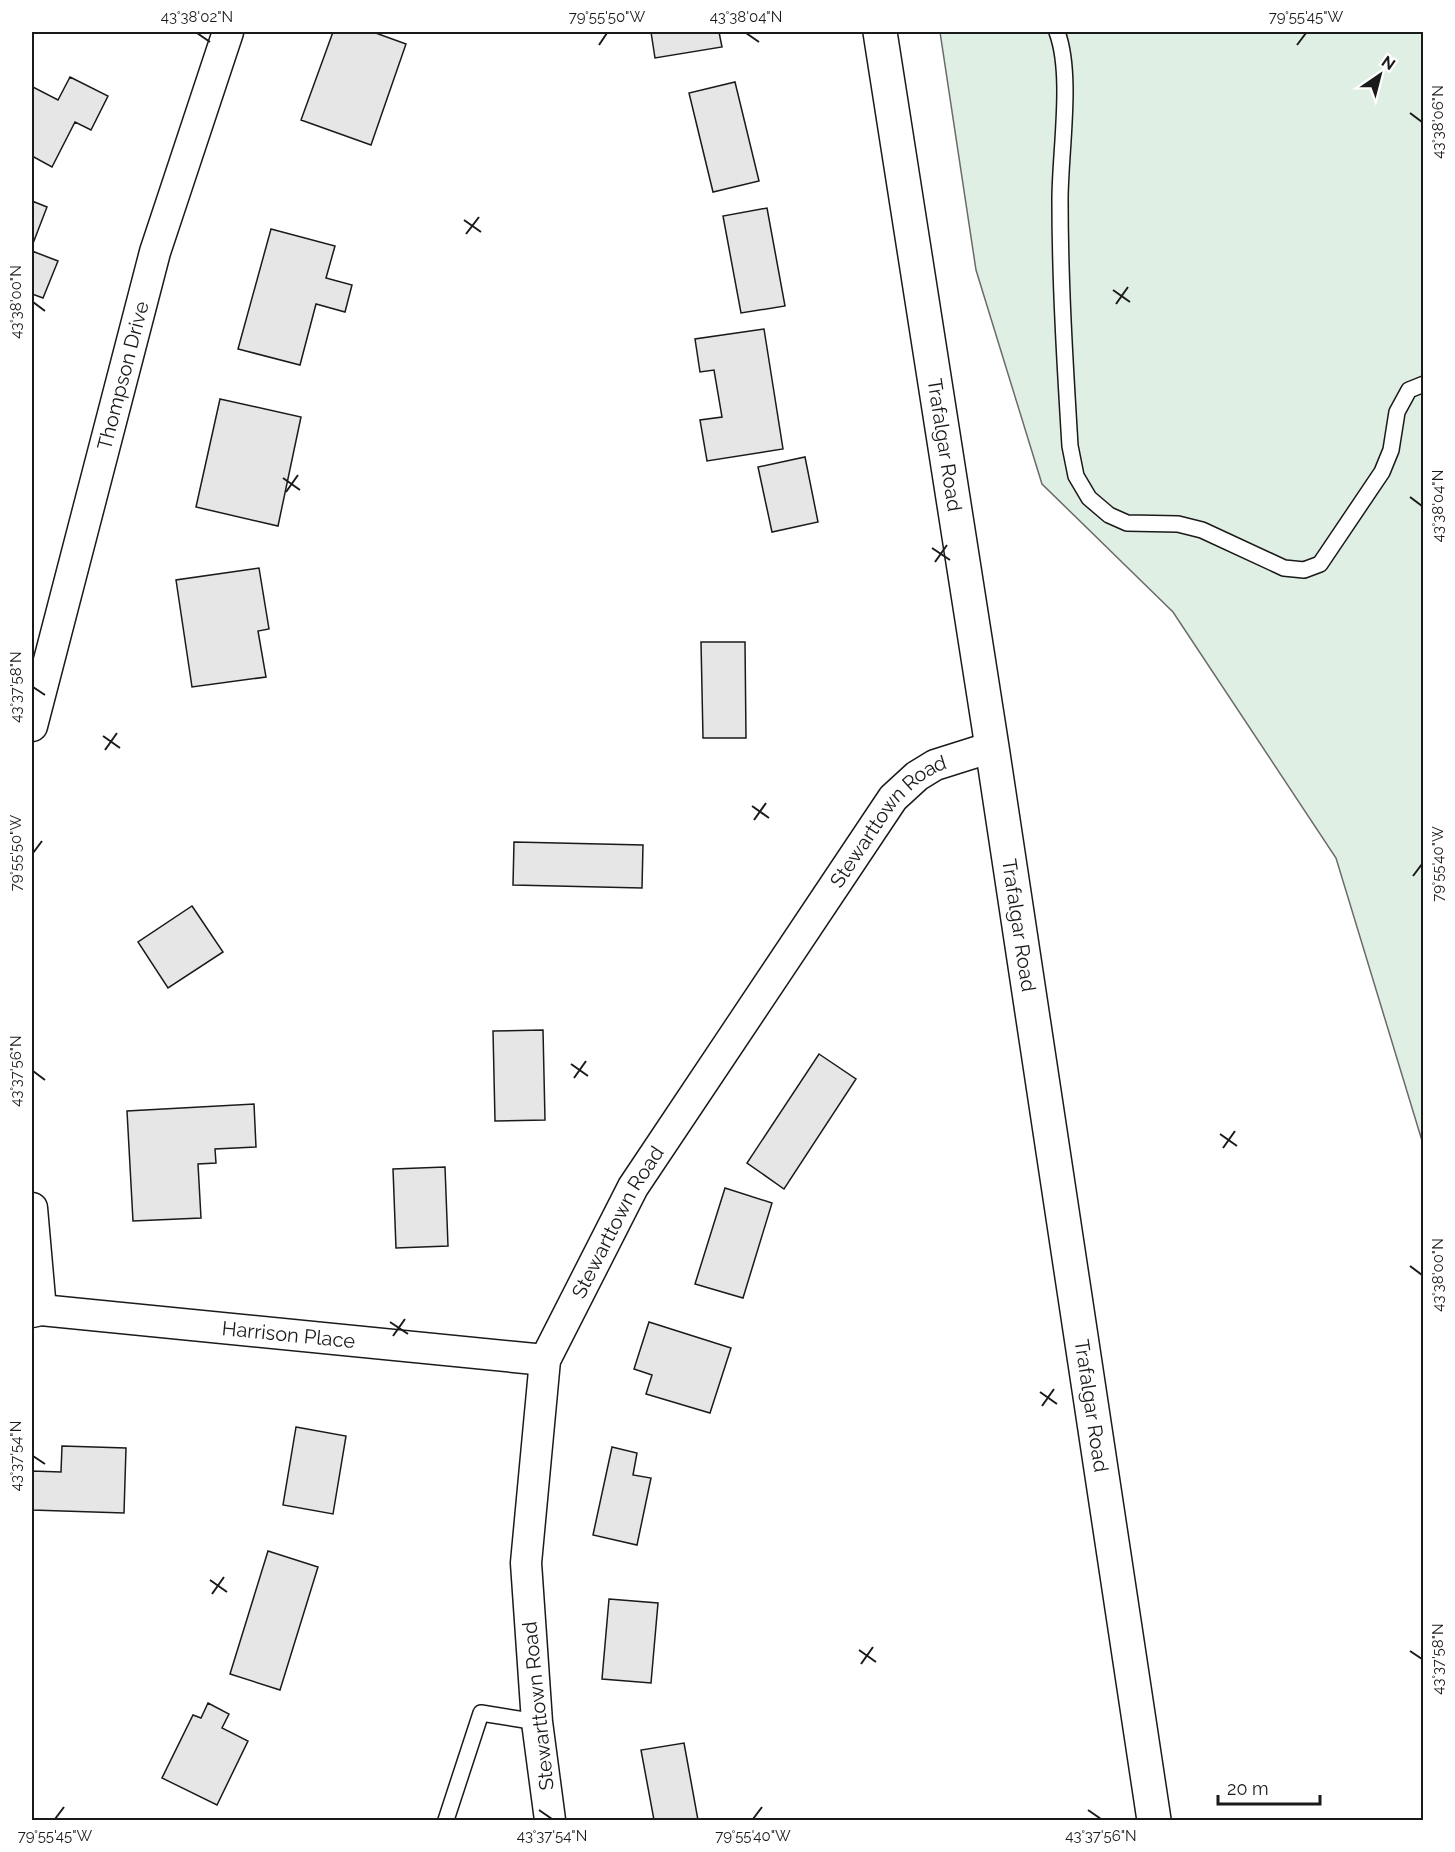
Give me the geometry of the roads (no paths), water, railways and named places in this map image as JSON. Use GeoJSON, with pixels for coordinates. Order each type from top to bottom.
{"type":"FeatureCollection","features":[{"type":"Feature","properties":{"kind":"main road","name":"Trafalgar Road"},"geometry":{"type":"LineString","coordinates":[[880,32],[992,747],[1154,1821]]}},
{"type":"Feature","properties":{"kind":"street","name":"Thompson Drive"},"geometry":{"type":"LineString","coordinates":[[32,726],[155,252],[228,32]]}},
{"type":"Feature","properties":{"kind":"street","name":"Stewarttown Road"},"geometry":{"type":"LineString","coordinates":[[550,1821],[537,1722],[525,1563],[545,1360],[633,1187],[893,798],[917,776],[935,765],[992,747]]}},
{"type":"Feature","properties":{"kind":"street"},"geometry":{"type":"LineString","coordinates":[[32,1208],[36,1311]]}},
{"type":"Feature","properties":{"kind":"street","name":"Harrison Place"},"geometry":{"type":"LineString","coordinates":[[36,1311],[545,1360]]}},
{"type":"Feature","properties":{"kind":"lane"},"geometry":{"type":"LineString","coordinates":[[1057,32],[1063,47],[1064,94],[1060,200],[1070,446],[1076,476],[1089,498],[1109,515],[1127,523],[1178,524],[1202,530],[1284,568],[1304,570],[1320,564],[1382,472],[1391,450],[1396,412],[1409,390],[1424,384]]}},
{"type":"Feature","properties":{"kind":"lane"},"geometry":{"type":"LineString","coordinates":[[446,1821],[481,1713],[537,1722]]}}]}
